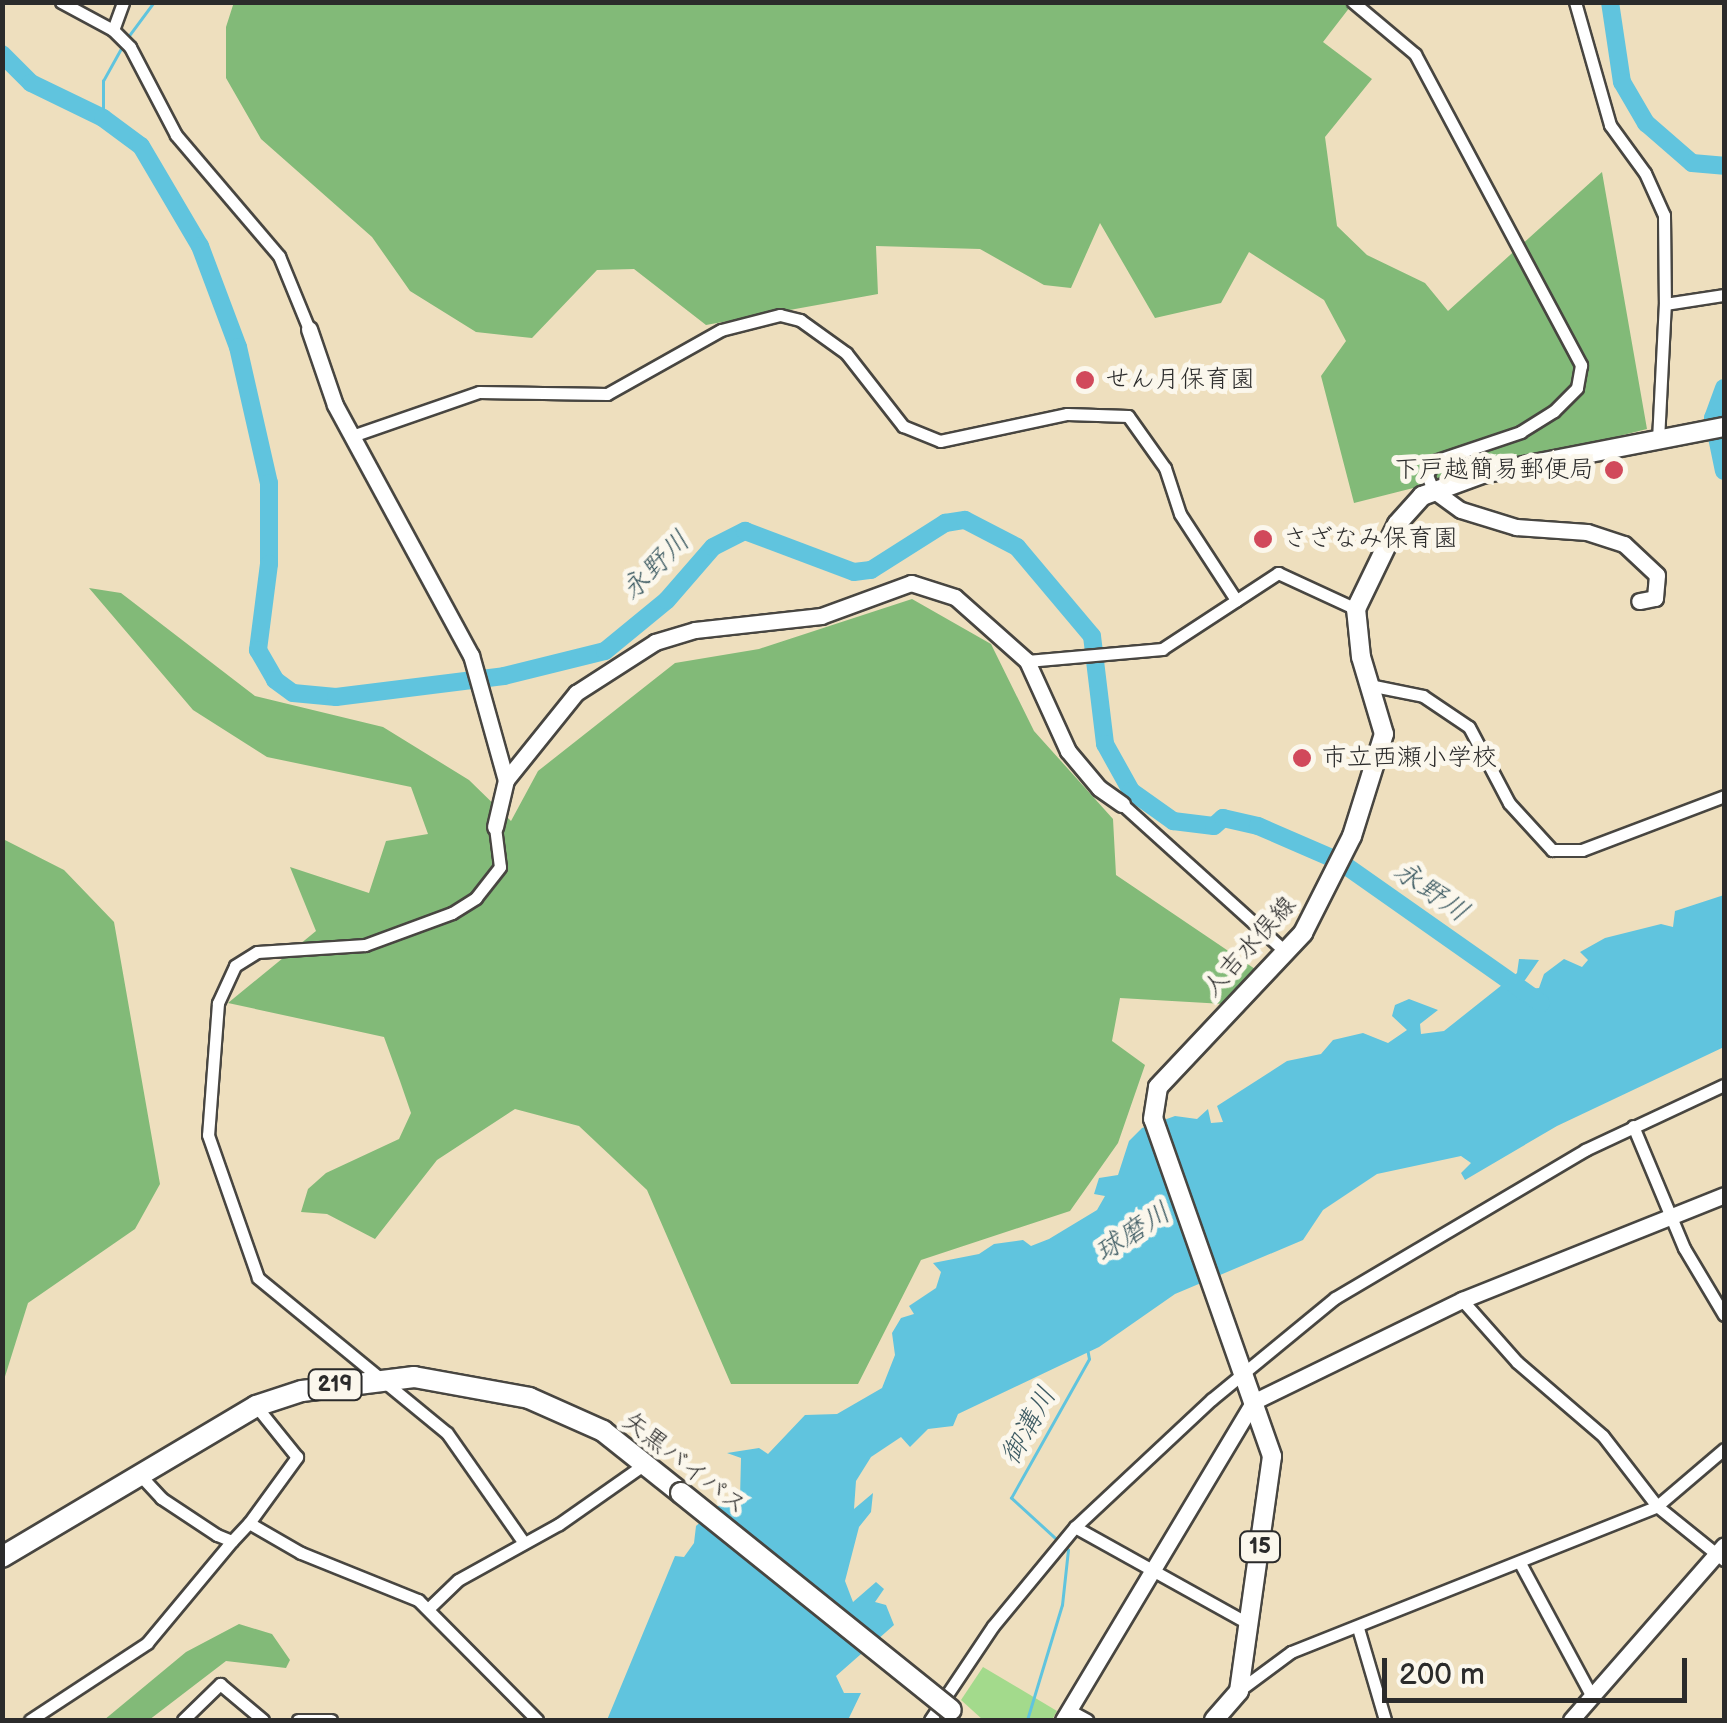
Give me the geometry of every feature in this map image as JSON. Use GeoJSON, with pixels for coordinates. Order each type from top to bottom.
{"type":"FeatureCollection","features":[{"type":"Feature","properties":{"kind":"highway","name":"矢黒バイパス"},"geometry":{"type":"LineString","coordinates":[[2,1557],[256,1406],[302,1391],[378,1380],[467,1382],[529,1398],[603,1431],[957,1715]]}},
{"type":"Feature","properties":{"kind":"main road"},"geometry":{"type":"LineString","coordinates":[[1356,609],[1397,524],[1433,490],[1482,474],[1724,428]]}},
{"type":"Feature","properties":{"kind":"main road","name":"人吉水俣線"},"geometry":{"type":"LineString","coordinates":[[1239,1691],[1272,1473],[1253,1402],[1152,1119],[1152,1104],[1172,1066],[1286,952],[1332,880],[1346,850],[1384,734],[1374,686],[1361,657],[1356,609]]}},
{"type":"Feature","properties":{"kind":"main road"},"geometry":{"type":"LineString","coordinates":[[1214,1720],[1239,1691]]}},
{"type":"Feature","properties":{"kind":"street"},"geometry":{"type":"LineString","coordinates":[[61,2],[113,30],[193,158],[279,256],[352,436],[453,612],[483,691],[506,780],[496,827],[500,867],[476,898],[365,945],[257,952],[235,966],[218,1003],[208,1136],[247,1260],[258,1278],[378,1380],[406,1397],[466,1453],[524,1543]]}},
{"type":"Feature","properties":{"kind":"street"},"geometry":{"type":"LineString","coordinates":[[113,30],[123,2]]}},
{"type":"Feature","properties":{"kind":"street"},"geometry":{"type":"LineString","coordinates":[[1353,2],[1414,54],[1581,365],[1577,388],[1554,411],[1522,432],[1435,461],[1428,475],[1433,490],[1462,510],[1516,528],[1587,532],[1624,544],[1656,575],[1655,598],[1639,600]]}},
{"type":"Feature","properties":{"kind":"street"},"geometry":{"type":"LineString","coordinates":[[1575,2],[1610,125],[1645,173],[1664,214],[1665,304],[1658,440]]}},
{"type":"Feature","properties":{"kind":"street"},"geometry":{"type":"LineString","coordinates":[[1665,304],[1724,295]]}},
{"type":"Feature","properties":{"kind":"street"},"geometry":{"type":"LineString","coordinates":[[352,436],[479,392],[607,394],[720,330],[780,315],[800,320],[846,353],[904,426],[940,441],[1067,414],[1128,416],[1165,468],[1180,514],[1236,600]]}},
{"type":"Feature","properties":{"kind":"street"},"geometry":{"type":"LineString","coordinates":[[1027,661],[1162,649],[1278,572],[1356,609]]}},
{"type":"Feature","properties":{"kind":"street"},"geometry":{"type":"LineString","coordinates":[[506,780],[576,693],[644,648],[695,630],[821,616],[911,583],[955,596],[1027,661],[1068,750],[1091,780],[1286,952]]}},
{"type":"Feature","properties":{"kind":"street"},"geometry":{"type":"LineString","coordinates":[[1374,686],[1424,696],[1469,727],[1509,803],[1552,850],[1582,850],[1724,796]]}},
{"type":"Feature","properties":{"kind":"street"},"geometry":{"type":"LineString","coordinates":[[930,1720],[994,1626],[1075,1527],[1240,1371],[1335,1298],[1422,1242],[1632,1126],[1724,1086]]}},
{"type":"Feature","properties":{"kind":"street"},"geometry":{"type":"LineString","coordinates":[[1632,1126],[1672,1216],[1724,1315]]}},
{"type":"Feature","properties":{"kind":"street"},"geometry":{"type":"LineString","coordinates":[[1087,1720],[1066,1715],[1253,1402],[1462,1300],[1724,1195]]}},
{"type":"Feature","properties":{"kind":"street"},"geometry":{"type":"LineString","coordinates":[[1462,1300],[1518,1362],[1603,1436],[1657,1506],[1721,1553],[1571,1720]]}},
{"type":"Feature","properties":{"kind":"street"},"geometry":{"type":"LineString","coordinates":[[30,1720],[148,1644],[249,1523],[297,1457],[256,1406]]}},
{"type":"Feature","properties":{"kind":"street"},"geometry":{"type":"LineString","coordinates":[[1239,1691],[1291,1652],[1657,1506],[1724,1449]]}},
{"type":"Feature","properties":{"kind":"street"},"geometry":{"type":"LineString","coordinates":[[429,1608],[458,1580],[524,1543],[646,1463]]}},
{"type":"Feature","properties":{"kind":"street"},"geometry":{"type":"LineString","coordinates":[[140,1474],[161,1498],[232,1541]]}},
{"type":"Feature","properties":{"kind":"street"},"geometry":{"type":"LineString","coordinates":[[249,1523],[301,1554],[429,1608],[536,1720]]}},
{"type":"Feature","properties":{"kind":"street"},"geometry":{"type":"LineString","coordinates":[[1075,1527],[1248,1624]]}},
{"type":"Feature","properties":{"kind":"street"},"geometry":{"type":"LineString","coordinates":[[1520,1563],[1591,1695]]}},
{"type":"Feature","properties":{"kind":"street"},"geometry":{"type":"LineString","coordinates":[[1358,1628],[1385,1720]]}},
{"type":"Feature","properties":{"kind":"street"},"geometry":{"type":"LineString","coordinates":[[183,1720],[220,1684],[263,1720]]}},
{"type":"Feature","properties":{"kind":"street"},"geometry":{"type":"LineString","coordinates":[[298,1720],[331,1720]]}},
{"type":"Feature","properties":{"kind":"green space"},"geometry":{"type":"Polygon","coordinates":[[[234,2],[1342,3],[1350,7],[1323,42],[1372,79],[1325,137],[1337,226],[1367,255],[1425,283],[1448,311],[1602,172],[1647,429],[1354,503],[1321,376],[1346,341],[1324,300],[1249,252],[1221,303],[1155,318],[1100,223],[1071,288],[1044,285],[980,249],[876,246],[878,294],[706,325],[634,269],[597,270],[532,338],[476,332],[410,291],[372,237],[261,139],[226,78],[226,27],[234,2]]]}},
{"type":"Feature","properties":{"kind":"green space"},"geometry":{"type":"Polygon","coordinates":[[[89,588],[121,593],[255,696],[383,727],[469,780],[511,821],[538,771],[675,663],[759,649],[912,599],[991,644],[1034,731],[1113,819],[1116,875],[1255,969],[1224,1004],[1120,998],[1112,1041],[1145,1065],[1118,1143],[1070,1211],[921,1260],[858,1384],[731,1384],[647,1190],[579,1126],[515,1109],[437,1160],[375,1239],[327,1214],[301,1212],[308,1189],[326,1173],[399,1139],[411,1113],[400,1081],[384,1037],[228,1003],[316,931],[290,867],[369,893],[386,841],[428,834],[411,787],[267,757],[193,710],[89,588]]]}},
{"type":"Feature","properties":{"kind":"green space"},"geometry":{"type":"Polygon","coordinates":[[[3,839],[64,870],[114,922],[160,1184],[135,1229],[28,1303],[3,1383],[3,839]]]}},
{"type":"Feature","properties":{"kind":"green space"},"geometry":{"type":"Polygon","coordinates":[[[239,1624],[272,1634],[290,1660],[286,1668],[226,1661],[149,1720],[104,1720],[186,1652],[239,1624]]]}},
{"type":"Feature","properties":{"kind":"green space"},"geometry":{"type":"Polygon","coordinates":[[[983,1667],[1057,1711],[1052,1720],[983,1720],[961,1700],[983,1667]]]}},
{"type":"Feature","properties":{"kind":"water","name":"球磨川"},"geometry":{"type":"Polygon","coordinates":[[[1724,895],[1724,1047],[1557,1126],[1465,1180],[1461,1173],[1471,1163],[1461,1156],[1377,1174],[1323,1210],[1303,1240],[1175,1294],[1099,1347],[958,1414],[953,1426],[928,1429],[910,1447],[901,1437],[871,1457],[856,1481],[854,1509],[873,1493],[871,1512],[859,1527],[845,1581],[853,1602],[876,1582],[884,1589],[875,1602],[886,1605],[894,1625],[836,1676],[844,1693],[861,1693],[848,1720],[607,1720],[675,1556],[684,1557],[694,1543],[696,1526],[724,1501],[740,1498],[741,1458],[727,1453],[759,1448],[768,1454],[805,1415],[837,1414],[882,1388],[895,1355],[892,1333],[901,1318],[914,1314],[909,1306],[936,1288],[941,1272],[933,1263],[979,1254],[994,1244],[1023,1240],[1031,1246],[1049,1239],[1097,1210],[1105,1196],[1094,1194],[1099,1178],[1118,1175],[1129,1141],[1142,1128],[1175,1116],[1197,1119],[1208,1109],[1211,1123],[1223,1122],[1217,1106],[1287,1061],[1321,1054],[1333,1040],[1363,1033],[1388,1043],[1407,1030],[1392,1016],[1395,1005],[1409,999],[1438,1010],[1420,1024],[1421,1034],[1444,1031],[1517,973],[1519,959],[1539,960],[1518,990],[1539,988],[1544,974],[1564,959],[1582,967],[1588,960],[1580,952],[1605,938],[1661,924],[1673,927],[1675,911],[1724,895]]]}},
{"type":"Feature","properties":{"kind":"waterway"},"geometry":{"type":"LineString","coordinates":[[128,37],[154,2]]}},
{"type":"Feature","properties":{"kind":"waterway"},"geometry":{"type":"LineString","coordinates":[[1610,2],[1622,82],[1646,123],[1692,163],[1724,166]]}},
{"type":"Feature","properties":{"kind":"waterway"},"geometry":{"type":"LineString","coordinates":[[103,118],[103,81],[121,48]]}},
{"type":"Feature","properties":{"kind":"waterway","name":"永野川"},"geometry":{"type":"LineString","coordinates":[[2,54],[31,83],[103,118],[141,146],[200,246],[238,347],[269,483],[269,564],[258,650],[275,680],[293,693],[336,697],[504,676],[605,651],[667,600],[713,547],[745,531],[854,572],[871,570],[945,523],[965,520],[1017,547],[1092,636],[1105,744],[1131,791],[1173,821],[1214,826],[1223,818],[1258,826],[1339,861],[1541,1003]]}},
{"type":"Feature","properties":{"kind":"waterway"},"geometry":{"type":"LineString","coordinates":[[1724,388],[1713,418],[1724,471]]}},
{"type":"Feature","properties":{"kind":"waterway","name":"御溝川"},"geometry":{"type":"LineString","coordinates":[[1057,1540],[1011,1498],[1089,1359],[1087,1349]]}},
{"type":"Feature","properties":{"kind":"waterway","name":"御溝川"},"geometry":{"type":"LineString","coordinates":[[1027,1720],[1062,1605],[1068,1550],[1063,1545]]}},
{"type":"Feature","properties":{"kind":"place","name":"せん月保育園"},"geometry":{"type":"Point","coordinates":[1085,380]}},
{"type":"Feature","properties":{"kind":"place","name":"下戸越簡易郵便局"},"geometry":{"type":"Point","coordinates":[1614,470]}},
{"type":"Feature","properties":{"kind":"place","name":"さざなみ保育園"},"geometry":{"type":"Point","coordinates":[1263,539]}},
{"type":"Feature","properties":{"kind":"place","name":"市立西瀬小学校"},"geometry":{"type":"Point","coordinates":[1302,758]}}]}
